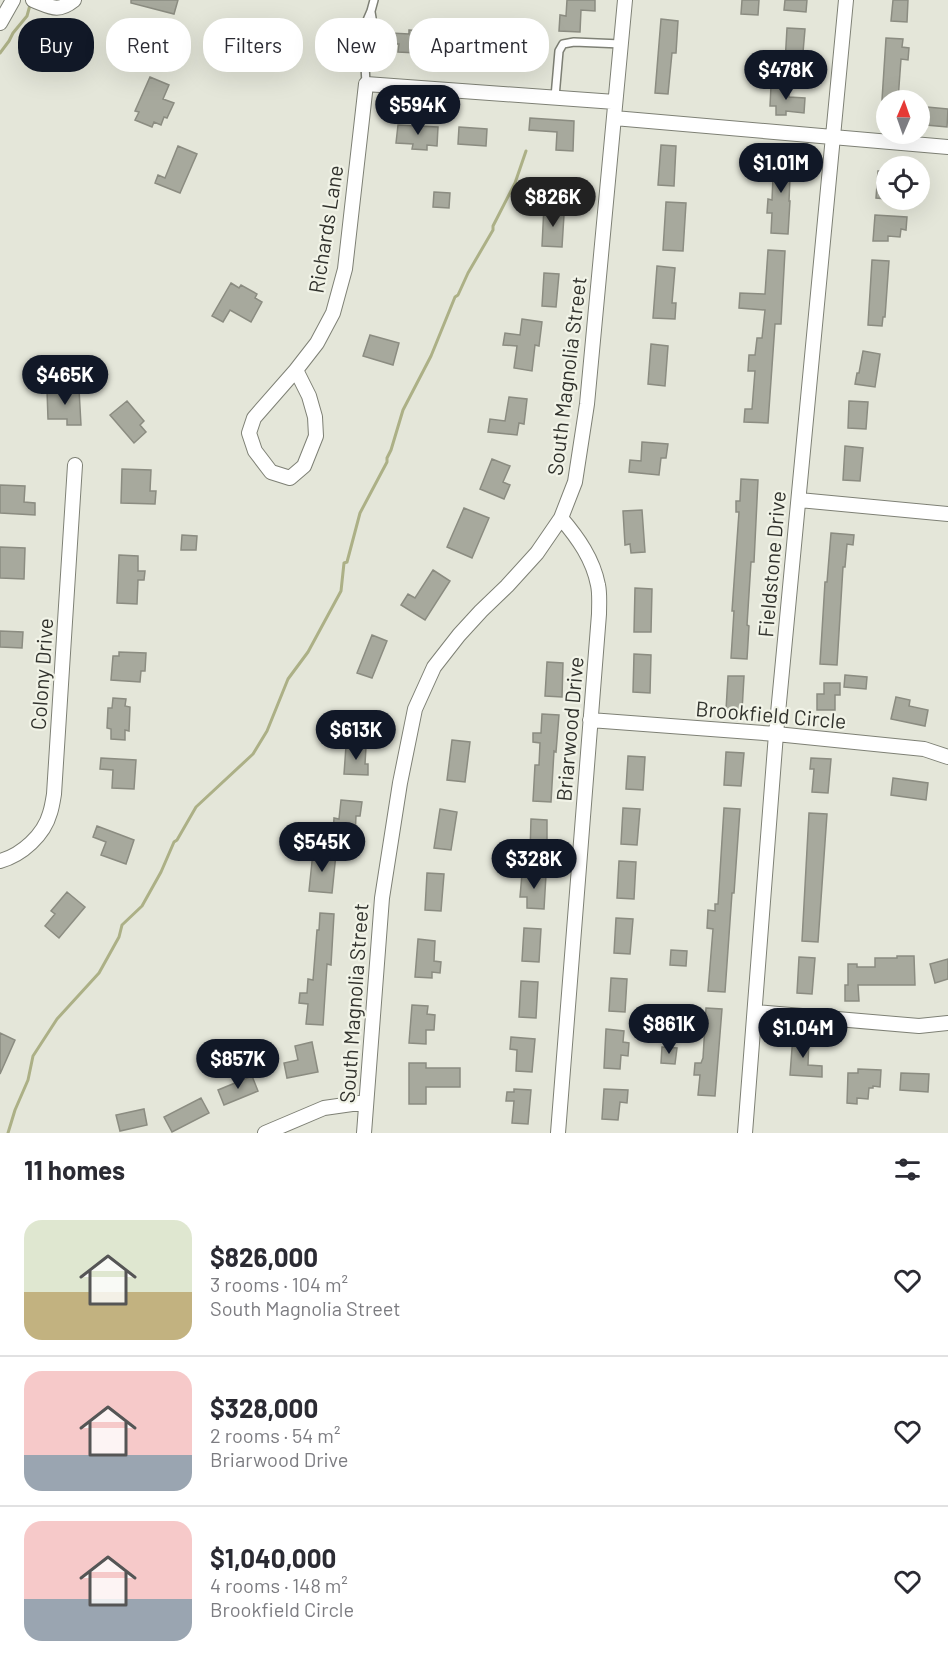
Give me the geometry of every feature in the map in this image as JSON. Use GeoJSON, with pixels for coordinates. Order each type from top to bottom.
{"type":"FeatureCollection","features":[{"type":"Feature","properties":{"kind":"street"},"geometry":{"type":"LineString","coordinates":[[0,23],[13,0]]}},
{"type":"Feature","properties":{"kind":"street"},"geometry":{"type":"LineString","coordinates":[[33,0],[54,9],[65,7],[74,0]]}},
{"type":"Feature","properties":{"kind":"street","name":"South Magnolia Street"},"geometry":{"type":"LineString","coordinates":[[364,1133],[382,898],[400,783],[416,709],[434,667],[459,635],[537,553],[561,518],[575,482],[585,415],[625,0]]}},
{"type":"Feature","properties":{"kind":"street","name":"Fieldstone Drive"},"geometry":{"type":"LineString","coordinates":[[745,1133],[776,734],[846,0]]}},
{"type":"Feature","properties":{"kind":"street"},"geometry":{"type":"LineString","coordinates":[[366,84],[615,102]]}},
{"type":"Feature","properties":{"kind":"street","name":"Richards Lane"},"geometry":{"type":"LineString","coordinates":[[296,370],[309,396],[315,417],[316,436],[304,466],[290,478],[271,472],[255,451],[249,433],[254,418],[296,370],[316,343],[333,313],[345,269],[366,84]]}},
{"type":"Feature","properties":{"kind":"street"},"geometry":{"type":"LineString","coordinates":[[614,118],[948,147]]}},
{"type":"Feature","properties":{"kind":"street","name":"Colony Drive"},"geometry":{"type":"LineString","coordinates":[[0,861],[24,849],[40,833],[50,814],[54,794],[75,465]]}},
{"type":"Feature","properties":{"kind":"street"},"geometry":{"type":"LineString","coordinates":[[799,500],[948,514]]}},
{"type":"Feature","properties":{"kind":"street","name":"Briarwood Drive"},"geometry":{"type":"LineString","coordinates":[[558,1133],[599,614],[598,586],[590,560],[576,536],[561,518]]}},
{"type":"Feature","properties":{"kind":"street","name":"Brookfield Circle"},"geometry":{"type":"LineString","coordinates":[[590,720],[776,734],[924,750],[948,757]]}},
{"type":"Feature","properties":{"kind":"street"},"geometry":{"type":"LineString","coordinates":[[755,1012],[919,1026],[948,1023]]}},
{"type":"Feature","properties":{"kind":"street"},"geometry":{"type":"LineString","coordinates":[[265,1133],[324,1108],[366,1102]]}},
{"type":"Feature","properties":{"kind":"lane"},"geometry":{"type":"LineString","coordinates":[[366,84],[365,65],[360,53],[365,25],[374,0]]}},
{"type":"Feature","properties":{"kind":"lane"},"geometry":{"type":"LineString","coordinates":[[555,98],[559,51],[563,44],[574,42],[621,44]]}},
{"type":"Feature","properties":{"kind":"building"},"geometry":{"type":"Polygon","coordinates":[[[131,0],[178,0],[174,14],[131,3],[131,0]]]}},
{"type":"Feature","properties":{"kind":"building"},"geometry":{"type":"Polygon","coordinates":[[[567,0],[595,0],[595,11],[581,10],[580,32],[559,31],[560,15],[566,16],[567,0]]]}},
{"type":"Feature","properties":{"kind":"building"},"geometry":{"type":"Polygon","coordinates":[[[742,0],[759,0],[758,15],[741,14],[742,0]]]}},
{"type":"Feature","properties":{"kind":"building"},"geometry":{"type":"Polygon","coordinates":[[[785,0],[807,0],[806,12],[784,10],[785,0]]]}},
{"type":"Feature","properties":{"kind":"building"},"geometry":{"type":"Polygon","coordinates":[[[893,0],[908,0],[907,22],[891,21],[893,0]]]}},
{"type":"Feature","properties":{"kind":"building"},"geometry":{"type":"Polygon","coordinates":[[[661,19],[678,21],[676,53],[672,53],[668,94],[655,93],[661,19]]]}},
{"type":"Feature","properties":{"kind":"building"},"geometry":{"type":"Polygon","coordinates":[[[787,28],[805,29],[802,64],[785,63],[787,28]]]}},
{"type":"Feature","properties":{"kind":"building"},"geometry":{"type":"Polygon","coordinates":[[[397,33],[409,34],[409,53],[398,52],[397,33]]]}},
{"type":"Feature","properties":{"kind":"building"},"geometry":{"type":"Polygon","coordinates":[[[886,38],[903,39],[902,47],[909,48],[908,60],[901,59],[899,90],[883,90],[886,38]]]}},
{"type":"Feature","properties":{"kind":"building"},"geometry":{"type":"Polygon","coordinates":[[[150,77],[169,85],[163,99],[174,103],[161,125],[154,122],[152,127],[135,120],[139,112],[135,111],[150,77]]]}},
{"type":"Feature","properties":{"kind":"building"},"geometry":{"type":"Polygon","coordinates":[[[771,86],[789,88],[789,97],[805,98],[804,113],[786,111],[786,115],[776,115],[776,106],[770,106],[771,86]]]}},
{"type":"Feature","properties":{"kind":"building"},"geometry":{"type":"Polygon","coordinates":[[[930,107],[948,109],[947,127],[930,125],[930,107]]]}},
{"type":"Feature","properties":{"kind":"building"},"geometry":{"type":"Polygon","coordinates":[[[530,118],[574,121],[573,151],[556,150],[557,132],[529,130],[530,118]]]}},
{"type":"Feature","properties":{"kind":"building"},"geometry":{"type":"Polygon","coordinates":[[[398,125],[438,127],[437,146],[427,145],[427,150],[412,149],[413,144],[396,143],[398,125]]]}},
{"type":"Feature","properties":{"kind":"building"},"geometry":{"type":"Polygon","coordinates":[[[459,127],[487,129],[486,146],[458,144],[459,127]]]}},
{"type":"Feature","properties":{"kind":"building"},"geometry":{"type":"Polygon","coordinates":[[[661,145],[676,146],[674,186],[658,185],[661,145]]]}},
{"type":"Feature","properties":{"kind":"building"},"geometry":{"type":"Polygon","coordinates":[[[178,146],[197,154],[180,193],[155,183],[158,175],[165,178],[178,146]]]}},
{"type":"Feature","properties":{"kind":"building"},"geometry":{"type":"Polygon","coordinates":[[[745,151],[758,151],[757,167],[744,166],[745,151]]]}},
{"type":"Feature","properties":{"kind":"building"},"geometry":{"type":"Polygon","coordinates":[[[774,153],[791,154],[788,234],[771,233],[772,213],[767,213],[768,199],[772,200],[774,153]]]}},
{"type":"Feature","properties":{"kind":"building"},"geometry":{"type":"Polygon","coordinates":[[[434,192],[450,193],[449,208],[433,207],[434,192]]]}},
{"type":"Feature","properties":{"kind":"building"},"geometry":{"type":"Polygon","coordinates":[[[666,202],[686,203],[683,251],[663,250],[666,202]]]}},
{"type":"Feature","properties":{"kind":"building"},"geometry":{"type":"Polygon","coordinates":[[[544,206],[557,206],[556,214],[564,215],[562,247],[542,246],[544,206]]]}},
{"type":"Feature","properties":{"kind":"building"},"geometry":{"type":"Polygon","coordinates":[[[875,215],[907,217],[906,230],[901,229],[900,237],[888,236],[888,241],[873,241],[875,215]]]}},
{"type":"Feature","properties":{"kind":"building"},"geometry":{"type":"Polygon","coordinates":[[[768,250],[785,251],[781,324],[775,324],[768,423],[744,422],[745,409],[752,409],[755,371],[748,371],[749,355],[755,355],[757,338],[762,338],[765,310],[739,308],[740,293],[765,294],[768,250]]]}},
{"type":"Feature","properties":{"kind":"building"},"geometry":{"type":"Polygon","coordinates":[[[872,260],[889,261],[885,317],[883,317],[882,326],[868,325],[872,260]]]}},
{"type":"Feature","properties":{"kind":"building"},"geometry":{"type":"Polygon","coordinates":[[[657,266],[675,268],[672,303],[676,303],[675,319],[653,318],[657,266]]]}},
{"type":"Feature","properties":{"kind":"building"},"geometry":{"type":"Polygon","coordinates":[[[544,273],[559,274],[556,307],[542,306],[544,273]]]}},
{"type":"Feature","properties":{"kind":"building"},"geometry":{"type":"Polygon","coordinates":[[[231,283],[239,288],[241,285],[257,294],[255,298],[262,302],[251,322],[230,310],[223,322],[212,316],[231,283]]]}},
{"type":"Feature","properties":{"kind":"building"},"geometry":{"type":"Polygon","coordinates":[[[522,319],[542,322],[539,346],[535,345],[532,371],[514,368],[517,346],[503,345],[505,333],[520,335],[522,319]]]}},
{"type":"Feature","properties":{"kind":"building"},"geometry":{"type":"Polygon","coordinates":[[[370,335],[399,343],[393,365],[363,356],[370,335]]]}},
{"type":"Feature","properties":{"kind":"building"},"geometry":{"type":"Polygon","coordinates":[[[651,344],[668,346],[665,386],[648,384],[651,344]]]}},
{"type":"Feature","properties":{"kind":"building"},"geometry":{"type":"Polygon","coordinates":[[[863,351],[880,354],[875,387],[855,384],[863,351]]]}},
{"type":"Feature","properties":{"kind":"building"},"geometry":{"type":"Polygon","coordinates":[[[79,389],[81,425],[67,425],[67,419],[48,419],[47,390],[79,389]]]}},
{"type":"Feature","properties":{"kind":"building"},"geometry":{"type":"Polygon","coordinates":[[[509,397],[527,399],[524,424],[519,423],[517,435],[488,432],[490,419],[505,421],[509,397]]]}},
{"type":"Feature","properties":{"kind":"building"},"geometry":{"type":"Polygon","coordinates":[[[127,401],[144,421],[140,425],[146,432],[134,443],[110,415],[127,401]]]}},
{"type":"Feature","properties":{"kind":"building"},"geometry":{"type":"Polygon","coordinates":[[[849,401],[868,402],[866,429],[848,428],[849,401]]]}},
{"type":"Feature","properties":{"kind":"building"},"geometry":{"type":"Polygon","coordinates":[[[642,442],[668,444],[666,458],[661,458],[659,475],[629,472],[630,460],[641,461],[642,442]]]}},
{"type":"Feature","properties":{"kind":"building"},"geometry":{"type":"Polygon","coordinates":[[[845,446],[863,448],[860,481],[843,480],[845,446]]]}},
{"type":"Feature","properties":{"kind":"building"},"geometry":{"type":"Polygon","coordinates":[[[492,459],[510,466],[503,482],[510,485],[504,499],[480,489],[492,459]]]}},
{"type":"Feature","properties":{"kind":"building"},"geometry":{"type":"Polygon","coordinates":[[[122,469],[151,470],[150,491],[156,491],[155,504],[121,503],[122,469]]]}},
{"type":"Feature","properties":{"kind":"building"},"geometry":{"type":"Polygon","coordinates":[[[741,479],[758,480],[754,562],[751,562],[747,625],[749,626],[747,659],[731,658],[739,512],[736,512],[736,501],[740,501],[741,479]]]}},
{"type":"Feature","properties":{"kind":"building"},"geometry":{"type":"Polygon","coordinates":[[[0,485],[25,486],[24,502],[35,503],[35,515],[0,513],[0,485]]]}},
{"type":"Feature","properties":{"kind":"building"},"geometry":{"type":"Polygon","coordinates":[[[464,508],[489,518],[472,558],[447,547],[464,508]]]}},
{"type":"Feature","properties":{"kind":"building"},"geometry":{"type":"Polygon","coordinates":[[[642,510],[645,552],[631,553],[630,544],[625,545],[623,511],[642,510]]]}},
{"type":"Feature","properties":{"kind":"building"},"geometry":{"type":"Polygon","coordinates":[[[831,533],[854,535],[853,545],[847,544],[845,567],[843,567],[837,665],[820,664],[825,582],[827,582],[831,533]]]}},
{"type":"Feature","properties":{"kind":"building"},"geometry":{"type":"Polygon","coordinates":[[[182,535],[197,536],[196,550],[181,550],[182,535]]]}},
{"type":"Feature","properties":{"kind":"building"},"geometry":{"type":"Polygon","coordinates":[[[0,547],[25,548],[24,579],[0,578],[0,547]]]}},
{"type":"Feature","properties":{"kind":"building"},"geometry":{"type":"Polygon","coordinates":[[[119,555],[138,556],[138,571],[145,571],[144,580],[138,580],[137,604],[117,603],[119,555]]]}},
{"type":"Feature","properties":{"kind":"building"},"geometry":{"type":"Polygon","coordinates":[[[433,570],[450,581],[425,620],[401,605],[408,594],[415,598],[433,570]]]}},
{"type":"Feature","properties":{"kind":"building"},"geometry":{"type":"Polygon","coordinates":[[[635,588],[652,589],[651,632],[634,632],[635,588]]]}},
{"type":"Feature","properties":{"kind":"building"},"geometry":{"type":"Polygon","coordinates":[[[0,631],[23,632],[22,648],[0,647],[0,631]]]}},
{"type":"Feature","properties":{"kind":"building"},"geometry":{"type":"Polygon","coordinates":[[[372,635],[387,641],[372,678],[357,673],[372,635]]]}},
{"type":"Feature","properties":{"kind":"building"},"geometry":{"type":"Polygon","coordinates":[[[119,652],[146,653],[145,671],[141,671],[140,682],[111,680],[113,656],[119,656],[119,652]]]}},
{"type":"Feature","properties":{"kind":"building"},"geometry":{"type":"Polygon","coordinates":[[[634,654],[651,655],[650,693],[633,692],[634,654]]]}},
{"type":"Feature","properties":{"kind":"building"},"geometry":{"type":"Polygon","coordinates":[[[547,662],[563,663],[562,697],[545,696],[547,662]]]}},
{"type":"Feature","properties":{"kind":"building"},"geometry":{"type":"Polygon","coordinates":[[[845,675],[867,677],[866,689],[844,687],[845,675]]]}},
{"type":"Feature","properties":{"kind":"building"},"geometry":{"type":"Polygon","coordinates":[[[728,676],[744,676],[742,711],[726,710],[728,676]]]}},
{"type":"Feature","properties":{"kind":"building"},"geometry":{"type":"Polygon","coordinates":[[[824,683],[840,683],[840,695],[835,695],[835,710],[817,710],[817,694],[824,694],[824,683]]]}},
{"type":"Feature","properties":{"kind":"building"},"geometry":{"type":"Polygon","coordinates":[[[896,697],[910,700],[909,706],[928,710],[925,726],[891,719],[896,697]]]}},
{"type":"Feature","properties":{"kind":"building"},"geometry":{"type":"Polygon","coordinates":[[[113,698],[126,699],[125,706],[130,707],[129,731],[125,730],[125,740],[111,739],[111,729],[107,728],[108,708],[112,708],[113,698]]]}},
{"type":"Feature","properties":{"kind":"building"},"geometry":{"type":"Polygon","coordinates":[[[542,714],[559,715],[551,802],[533,801],[535,765],[539,765],[540,743],[533,742],[533,733],[541,733],[542,714]]]}},
{"type":"Feature","properties":{"kind":"building"},"geometry":{"type":"Polygon","coordinates":[[[452,740],[470,742],[465,782],[447,780],[452,740]]]}},
{"type":"Feature","properties":{"kind":"building"},"geometry":{"type":"Polygon","coordinates":[[[346,746],[366,747],[365,764],[368,764],[368,775],[344,774],[346,746]]]}},
{"type":"Feature","properties":{"kind":"building"},"geometry":{"type":"Polygon","coordinates":[[[726,752],[744,753],[741,786],[724,785],[726,752]]]}},
{"type":"Feature","properties":{"kind":"building"},"geometry":{"type":"Polygon","coordinates":[[[628,756],[645,757],[643,790],[626,789],[628,756]]]}},
{"type":"Feature","properties":{"kind":"building"},"geometry":{"type":"Polygon","coordinates":[[[101,758],[136,760],[134,789],[112,788],[113,770],[100,769],[101,758]]]}},
{"type":"Feature","properties":{"kind":"building"},"geometry":{"type":"Polygon","coordinates":[[[811,758],[831,759],[828,793],[812,792],[814,769],[810,769],[811,758]]]}},
{"type":"Feature","properties":{"kind":"building"},"geometry":{"type":"Polygon","coordinates":[[[893,778],[928,783],[926,800],[891,795],[893,778]]]}},
{"type":"Feature","properties":{"kind":"building"},"geometry":{"type":"Polygon","coordinates":[[[341,800],[362,802],[360,816],[356,816],[355,837],[333,835],[334,818],[339,819],[341,800]]]}},
{"type":"Feature","properties":{"kind":"building"},"geometry":{"type":"Polygon","coordinates":[[[623,808],[640,809],[637,845],[621,844],[623,808]]]}},
{"type":"Feature","properties":{"kind":"building"},"geometry":{"type":"Polygon","coordinates":[[[724,808],[740,809],[725,992],[708,991],[713,929],[707,928],[708,910],[715,911],[715,904],[718,904],[724,808]]]}},
{"type":"Feature","properties":{"kind":"building"},"geometry":{"type":"Polygon","coordinates":[[[440,809],[457,812],[451,850],[434,848],[440,809]]]}},
{"type":"Feature","properties":{"kind":"building"},"geometry":{"type":"Polygon","coordinates":[[[809,813],[827,814],[818,942],[802,941],[809,813]]]}},
{"type":"Feature","properties":{"kind":"building"},"geometry":{"type":"Polygon","coordinates":[[[531,819],[547,820],[547,854],[530,853],[531,819]]]}},
{"type":"Feature","properties":{"kind":"building"},"geometry":{"type":"Polygon","coordinates":[[[97,826],[134,840],[126,864],[101,855],[106,842],[93,837],[97,826]]]}},
{"type":"Feature","properties":{"kind":"building"},"geometry":{"type":"Polygon","coordinates":[[[313,852],[336,854],[332,893],[309,891],[313,852]]]}},
{"type":"Feature","properties":{"kind":"building"},"geometry":{"type":"Polygon","coordinates":[[[619,861],[636,862],[634,899],[617,898],[619,861]]]}},
{"type":"Feature","properties":{"kind":"building"},"geometry":{"type":"Polygon","coordinates":[[[427,873],[444,874],[441,911],[425,910],[427,873]]]}},
{"type":"Feature","properties":{"kind":"building"},"geometry":{"type":"Polygon","coordinates":[[[522,874],[546,875],[544,909],[527,908],[527,897],[520,897],[522,874]]]}},
{"type":"Feature","properties":{"kind":"building"},"geometry":{"type":"Polygon","coordinates":[[[67,892],[85,907],[59,938],[45,926],[55,914],[51,911],[67,892]]]}},
{"type":"Feature","properties":{"kind":"building"},"geometry":{"type":"Polygon","coordinates":[[[320,913],[334,914],[331,965],[327,964],[323,1025],[306,1024],[308,1004],[299,1003],[300,993],[307,993],[308,979],[313,980],[320,913]]]}},
{"type":"Feature","properties":{"kind":"building"},"geometry":{"type":"Polygon","coordinates":[[[616,918],[633,919],[630,954],[614,953],[616,918]]]}},
{"type":"Feature","properties":{"kind":"building"},"geometry":{"type":"Polygon","coordinates":[[[524,928],[541,929],[539,962],[522,961],[524,928]]]}},
{"type":"Feature","properties":{"kind":"building"},"geometry":{"type":"Polygon","coordinates":[[[418,939],[435,941],[434,961],[441,962],[440,973],[432,972],[432,978],[415,977],[418,939]]]}},
{"type":"Feature","properties":{"kind":"building"},"geometry":{"type":"Polygon","coordinates":[[[671,950],[687,951],[686,966],[670,965],[671,950]]]}},
{"type":"Feature","properties":{"kind":"building"},"geometry":{"type":"Polygon","coordinates":[[[897,956],[914,956],[915,985],[858,985],[859,1001],[845,1001],[848,964],[857,964],[857,967],[875,967],[875,958],[897,958],[897,956]]]}},
{"type":"Feature","properties":{"kind":"building"},"geometry":{"type":"Polygon","coordinates":[[[799,957],[815,958],[812,994],[797,993],[799,957]]]}},
{"type":"Feature","properties":{"kind":"building"},"geometry":{"type":"Polygon","coordinates":[[[948,959],[948,979],[935,983],[930,964],[948,959]]]}},
{"type":"Feature","properties":{"kind":"building"},"geometry":{"type":"Polygon","coordinates":[[[611,978],[627,979],[625,1012],[609,1011],[611,978]]]}},
{"type":"Feature","properties":{"kind":"building"},"geometry":{"type":"Polygon","coordinates":[[[521,981],[538,982],[536,1018],[519,1017],[521,981]]]}},
{"type":"Feature","properties":{"kind":"building"},"geometry":{"type":"Polygon","coordinates":[[[412,1005],[428,1006],[427,1014],[435,1015],[434,1030],[426,1030],[426,1044],[409,1043],[412,1005]]]}},
{"type":"Feature","properties":{"kind":"building"},"geometry":{"type":"Polygon","coordinates":[[[706,1008],[722,1009],[715,1096],[698,1095],[700,1075],[694,1075],[695,1063],[701,1063],[703,1058],[706,1008]]]}},
{"type":"Feature","properties":{"kind":"building"},"geometry":{"type":"Polygon","coordinates":[[[606,1029],[624,1031],[623,1042],[629,1043],[628,1056],[621,1055],[620,1069],[604,1068],[606,1029]]]}},
{"type":"Feature","properties":{"kind":"building"},"geometry":{"type":"Polygon","coordinates":[[[0,1033],[15,1040],[0,1074],[0,1033]]]}},
{"type":"Feature","properties":{"kind":"building"},"geometry":{"type":"Polygon","coordinates":[[[793,1035],[809,1036],[808,1065],[822,1066],[822,1077],[790,1075],[793,1035]]]}},
{"type":"Feature","properties":{"kind":"building"},"geometry":{"type":"Polygon","coordinates":[[[511,1037],[535,1039],[532,1072],[516,1071],[517,1050],[510,1049],[511,1037]]]}},
{"type":"Feature","properties":{"kind":"building"},"geometry":{"type":"Polygon","coordinates":[[[312,1042],[318,1072],[287,1078],[284,1063],[298,1060],[295,1046],[312,1042]]]}},
{"type":"Feature","properties":{"kind":"building"},"geometry":{"type":"Polygon","coordinates":[[[662,1047],[677,1048],[675,1064],[661,1063],[662,1047]]]}},
{"type":"Feature","properties":{"kind":"building"},"geometry":{"type":"Polygon","coordinates":[[[409,1063],[426,1063],[426,1068],[460,1068],[460,1087],[426,1087],[426,1104],[409,1104],[409,1063]]]}},
{"type":"Feature","properties":{"kind":"building"},"geometry":{"type":"Polygon","coordinates":[[[858,1069],[881,1070],[880,1087],[869,1088],[868,1099],[857,1098],[857,1104],[847,1103],[848,1073],[858,1073],[858,1069]]]}},
{"type":"Feature","properties":{"kind":"building"},"geometry":{"type":"Polygon","coordinates":[[[901,1073],[929,1074],[928,1092],[900,1090],[901,1073]]]}},
{"type":"Feature","properties":{"kind":"building"},"geometry":{"type":"Polygon","coordinates":[[[252,1076],[258,1091],[224,1105],[218,1090],[252,1076]]]}},
{"type":"Feature","properties":{"kind":"building"},"geometry":{"type":"Polygon","coordinates":[[[514,1089],[531,1090],[528,1124],[512,1123],[514,1101],[506,1101],[507,1092],[514,1092],[514,1089]]]}},
{"type":"Feature","properties":{"kind":"building"},"geometry":{"type":"Polygon","coordinates":[[[604,1089],[628,1090],[627,1103],[620,1102],[618,1120],[602,1119],[604,1089]]]}},
{"type":"Feature","properties":{"kind":"building"},"geometry":{"type":"Polygon","coordinates":[[[201,1098],[209,1113],[172,1132],[164,1117],[201,1098]]]}},
{"type":"Feature","properties":{"kind":"building"},"geometry":{"type":"Polygon","coordinates":[[[144,1109],[147,1125],[120,1131],[116,1115],[144,1109]]]}},
{"type":"Feature","properties":{"kind":"waterway"},"geometry":{"type":"LineString","coordinates":[[0,53],[27,16],[30,5]]}},
{"type":"Feature","properties":{"kind":"waterway"},"geometry":{"type":"LineString","coordinates":[[8,1133],[28,1080],[33,1056],[57,1019],[99,973],[119,937],[122,925],[142,906],[174,842],[196,807],[253,754],[267,731],[288,679],[308,652],[341,591],[344,563],[347,562],[360,513],[387,462],[403,410],[431,356],[455,297],[493,230],[515,183],[526,151]]}}]}
